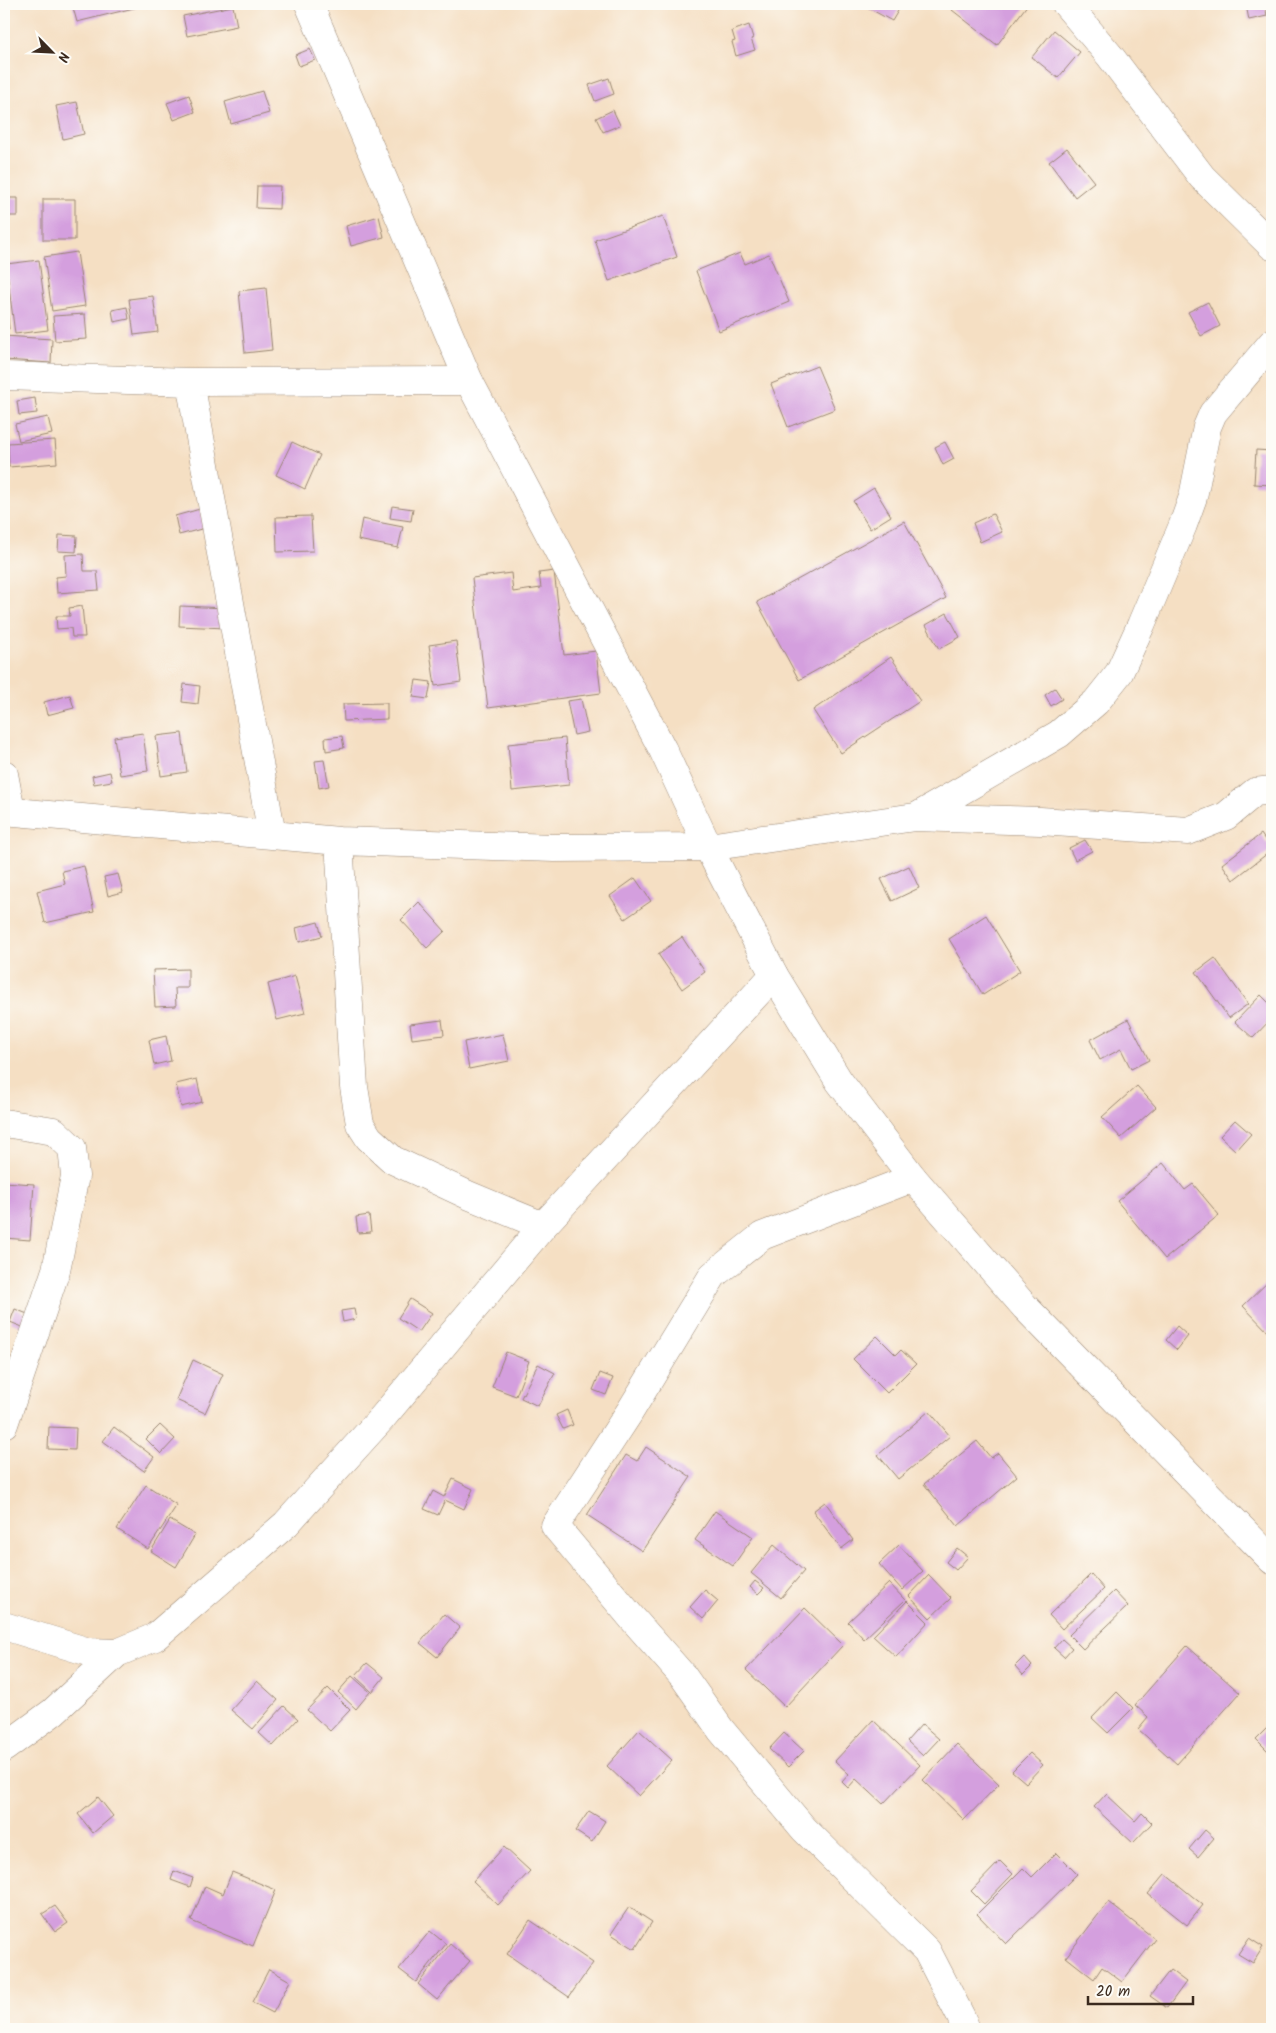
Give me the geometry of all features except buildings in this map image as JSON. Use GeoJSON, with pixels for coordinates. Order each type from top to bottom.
{"type":"FeatureCollection","features":[{"type":"Feature","properties":{"kind":"street"},"geometry":{"type":"LineString","coordinates":[[309,4],[468,381],[663,750],[708,847],[774,975],[840,1081],[913,1178],[1025,1307],[1272,1560]]}},
{"type":"Feature","properties":{"kind":"street"},"geometry":{"type":"LineString","coordinates":[[1066,4],[1110,56],[1202,177],[1272,246]]}},
{"type":"Feature","properties":{"kind":"street"},"geometry":{"type":"LineString","coordinates":[[915,817],[1059,734],[1102,695],[1119,672],[1174,551],[1192,497],[1207,427],[1213,413],[1272,343]]}},
{"type":"Feature","properties":{"kind":"street"},"geometry":{"type":"LineString","coordinates":[[4,376],[190,382],[468,381]]}},
{"type":"Feature","properties":{"kind":"street"},"geometry":{"type":"LineString","coordinates":[[190,382],[272,836]]}},
{"type":"Feature","properties":{"kind":"street"},"geometry":{"type":"LineString","coordinates":[[4,774],[7,811],[339,841],[554,848],[708,847],[915,817],[1040,821],[1188,831],[1226,816],[1255,792],[1272,790]]}},
{"type":"Feature","properties":{"kind":"street"},"geometry":{"type":"LineString","coordinates":[[339,841],[354,1087],[360,1124],[368,1138],[394,1160],[468,1196],[542,1226]]}},
{"type":"Feature","properties":{"kind":"street"},"geometry":{"type":"LineString","coordinates":[[4,1748],[53,1712],[117,1653],[155,1637],[286,1524],[382,1418],[542,1226],[774,975]]}},
{"type":"Feature","properties":{"kind":"street"},"geometry":{"type":"LineString","coordinates":[[4,1123],[54,1131],[72,1148],[75,1176],[56,1270],[4,1424]]}},
{"type":"Feature","properties":{"kind":"street"},"geometry":{"type":"LineString","coordinates":[[913,1178],[762,1236],[713,1275],[630,1413],[555,1526],[683,1676],[721,1730],[804,1829],[927,1951],[966,2029]]}},
{"type":"Feature","properties":{"kind":"street"},"geometry":{"type":"LineString","coordinates":[[4,1626],[89,1652],[117,1653]]}}]}
